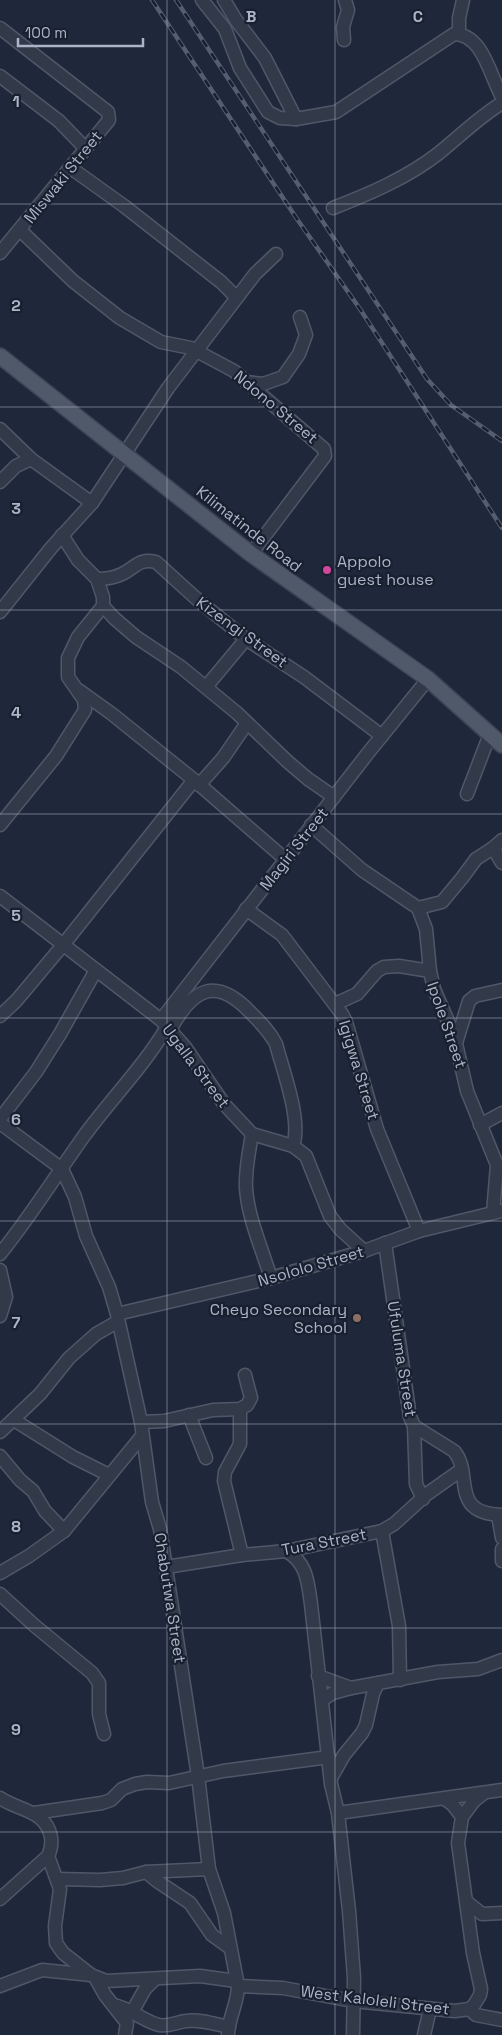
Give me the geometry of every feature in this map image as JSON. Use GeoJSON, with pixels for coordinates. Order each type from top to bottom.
{"type":"FeatureCollection","features":[{"type":"Feature","properties":{"kind":"main road","name":"Kilimatinde Road"},"geometry":{"type":"LineString","coordinates":[[0,356],[251,554],[428,679],[502,744]]}},
{"type":"Feature","properties":{"kind":"street"},"geometry":{"type":"LineString","coordinates":[[202,0],[225,28],[240,68],[268,112],[280,118],[296,119],[336,112],[434,45],[454,34],[460,34],[474,41],[479,47],[502,97]]}},
{"type":"Feature","properties":{"kind":"street"},"geometry":{"type":"LineString","coordinates":[[224,0],[236,20],[265,58],[296,119]]}},
{"type":"Feature","properties":{"kind":"street"},"geometry":{"type":"LineString","coordinates":[[344,40],[342,27],[348,10],[346,0]]}},
{"type":"Feature","properties":{"kind":"street"},"geometry":{"type":"LineString","coordinates":[[460,34],[459,18],[463,0]]}},
{"type":"Feature","properties":{"kind":"street","name":"Miswaki Street"},"geometry":{"type":"LineString","coordinates":[[0,28],[108,112],[109,120],[20,230],[2,245]]}},
{"type":"Feature","properties":{"kind":"street"},"geometry":{"type":"LineString","coordinates":[[0,76],[59,122],[86,149]]}},
{"type":"Feature","properties":{"kind":"street"},"geometry":{"type":"LineString","coordinates":[[333,208],[395,181],[419,168],[482,115],[502,103]]}},
{"type":"Feature","properties":{"kind":"street"},"geometry":{"type":"LineString","coordinates":[[71,168],[221,282],[236,297]]}},
{"type":"Feature","properties":{"kind":"street","name":"Ndono Street"},"geometry":{"type":"LineString","coordinates":[[20,230],[73,281],[120,318],[161,342],[191,348],[234,372],[283,415],[320,444],[326,452],[325,456],[251,554]]}},
{"type":"Feature","properties":{"kind":"street"},"geometry":{"type":"LineString","coordinates":[[0,612],[62,535],[92,503],[125,454],[139,428],[168,388],[236,297],[264,263],[276,254]]}},
{"type":"Feature","properties":{"kind":"street"},"geometry":{"type":"LineString","coordinates":[[246,382],[263,384],[283,377],[300,354],[306,336],[300,317]]}},
{"type":"Feature","properties":{"kind":"street"},"geometry":{"type":"LineString","coordinates":[[0,429],[31,459],[92,503]]}},
{"type":"Feature","properties":{"kind":"street"},"geometry":{"type":"LineString","coordinates":[[0,482],[16,466],[31,459]]}},
{"type":"Feature","properties":{"kind":"street"},"geometry":{"type":"LineString","coordinates":[[62,535],[78,560],[97,579],[101,589],[103,606],[114,618],[136,637],[181,667],[206,687],[288,762],[334,797]]}},
{"type":"Feature","properties":{"kind":"street","name":"Kizengi Street"},"geometry":{"type":"LineString","coordinates":[[97,579],[117,576],[138,563],[147,560],[156,562],[199,601],[246,639],[304,676],[382,736]]}},
{"type":"Feature","properties":{"kind":"street"},"geometry":{"type":"LineString","coordinates":[[0,825],[56,756],[81,720],[85,710],[84,700],[68,677],[68,658],[78,637],[103,606]]}},
{"type":"Feature","properties":{"kind":"street"},"geometry":{"type":"LineString","coordinates":[[206,687],[246,639]]}},
{"type":"Feature","properties":{"kind":"street","name":"Magiri Street"},"geometry":{"type":"LineString","coordinates":[[166,1025],[246,909],[428,679]]}},
{"type":"Feature","properties":{"kind":"street"},"geometry":{"type":"LineString","coordinates":[[74,687],[92,698],[197,783],[285,859]]}},
{"type":"Feature","properties":{"kind":"street"},"geometry":{"type":"LineString","coordinates":[[0,1016],[16,1001],[197,783],[223,758],[247,723]]}},
{"type":"Feature","properties":{"kind":"street"},"geometry":{"type":"LineString","coordinates":[[467,794],[490,734]]}},
{"type":"Feature","properties":{"kind":"street"},"geometry":{"type":"LineString","coordinates":[[311,825],[362,870],[418,908],[442,902],[476,859],[498,844],[502,863]]}},
{"type":"Feature","properties":{"kind":"street","name":"Ugalla Street"},"geometry":{"type":"LineString","coordinates":[[0,896],[166,1025],[198,1065],[224,1104],[252,1134]]}},
{"type":"Feature","properties":{"kind":"street","name":"Ipole Street"},"geometry":{"type":"LineString","coordinates":[[418,908],[426,929],[430,971],[434,989],[448,1019],[467,1091],[497,1165],[498,1211]]}},
{"type":"Feature","properties":{"kind":"street","name":"Igigwa Street"},"geometry":{"type":"LineString","coordinates":[[246,909],[282,935],[335,1004],[346,1022],[377,1129],[419,1231]]}},
{"type":"Feature","properties":{"kind":"street"},"geometry":{"type":"LineString","coordinates":[[335,1004],[357,994],[384,967],[399,966],[430,971]]}},
{"type":"Feature","properties":{"kind":"street"},"geometry":{"type":"LineString","coordinates":[[0,1119],[48,1054],[96,970]]}},
{"type":"Feature","properties":{"kind":"street"},"geometry":{"type":"LineString","coordinates":[[456,1044],[469,1001],[475,996],[502,990]]}},
{"type":"Feature","properties":{"kind":"street"},"geometry":{"type":"LineString","coordinates":[[0,1254],[84,1136],[157,1044],[166,1025],[185,1005],[199,994],[216,991],[225,993],[241,1002],[272,1035],[276,1044],[296,1124],[296,1138],[293,1146]]}},
{"type":"Feature","properties":{"kind":"street"},"geometry":{"type":"LineString","coordinates":[[480,1125],[502,1113]]}},
{"type":"Feature","properties":{"kind":"street"},"geometry":{"type":"LineString","coordinates":[[0,1123],[62,1169]]}},
{"type":"Feature","properties":{"kind":"street"},"geometry":{"type":"LineString","coordinates":[[270,1278],[246,1189],[246,1168],[252,1134],[293,1146],[306,1156],[330,1216],[340,1230],[364,1251]]}},
{"type":"Feature","properties":{"kind":"street","name":"Chabutwa Street"},"geometry":{"type":"LineString","coordinates":[[62,1169],[75,1197],[86,1236],[110,1287],[140,1422],[152,1502],[160,1530],[166,1567],[198,1776],[209,1869],[224,1913],[237,1984],[238,1995],[229,2031]]}},
{"type":"Feature","properties":{"kind":"street","name":"Nsololo Street"},"geometry":{"type":"LineString","coordinates":[[0,1432],[40,1394],[70,1358],[117,1318],[270,1278],[364,1251],[419,1231],[498,1211]]}},
{"type":"Feature","properties":{"kind":"street","name":"Ufuluma Street"},"geometry":{"type":"LineString","coordinates":[[385,1243],[410,1417],[414,1426],[454,1451],[462,1462],[466,1496],[473,1506],[500,1515]]}},
{"type":"Feature","properties":{"kind":"street"},"geometry":{"type":"LineString","coordinates":[[0,1270],[6,1297],[0,1316]]}},
{"type":"Feature","properties":{"kind":"street"},"geometry":{"type":"LineString","coordinates":[[140,1422],[164,1421],[213,1410],[240,1409],[247,1405],[251,1398],[245,1375]]}},
{"type":"Feature","properties":{"kind":"street"},"geometry":{"type":"LineString","coordinates":[[240,1409],[240,1444],[225,1472],[224,1481],[242,1555]]}},
{"type":"Feature","properties":{"kind":"street"},"geometry":{"type":"LineString","coordinates":[[189,1415],[206,1458]]}},
{"type":"Feature","properties":{"kind":"street"},"geometry":{"type":"LineString","coordinates":[[14,1420],[73,1457],[109,1475]]}},
{"type":"Feature","properties":{"kind":"street"},"geometry":{"type":"LineString","coordinates":[[414,1426],[416,1484],[423,1499]]}},
{"type":"Feature","properties":{"kind":"street"},"geometry":{"type":"LineString","coordinates":[[0,1573],[64,1531],[142,1436]]}},
{"type":"Feature","properties":{"kind":"street"},"geometry":{"type":"LineString","coordinates":[[0,1456],[20,1480],[33,1491],[45,1511],[64,1531]]}},
{"type":"Feature","properties":{"kind":"street","name":"Tura Street"},"geometry":{"type":"LineString","coordinates":[[166,1567],[242,1555],[286,1551],[382,1531],[394,1524],[423,1499],[462,1470]]}},
{"type":"Feature","properties":{"kind":"street"},"geometry":{"type":"LineString","coordinates":[[500,1515],[502,1538]]}},
{"type":"Feature","properties":{"kind":"street"},"geometry":{"type":"LineString","coordinates":[[382,1531],[399,1626],[400,1680]]}},
{"type":"Feature","properties":{"kind":"street"},"geometry":{"type":"LineString","coordinates":[[502,1549],[502,1561]]}},
{"type":"Feature","properties":{"kind":"street"},"geometry":{"type":"LineString","coordinates":[[286,1551],[295,1556],[306,1576],[329,1757],[330,1779],[338,1813],[354,1962],[353,2035]]}},
{"type":"Feature","properties":{"kind":"street"},"geometry":{"type":"LineString","coordinates":[[0,1594],[34,1626],[92,1673],[99,1683],[99,1714],[104,1734]]}},
{"type":"Feature","properties":{"kind":"street"},"geometry":{"type":"LineString","coordinates":[[322,1700],[334,1693],[351,1688],[438,1672],[478,1669],[502,1660]]}},
{"type":"Feature","properties":{"kind":"street"},"geometry":{"type":"LineString","coordinates":[[318,1676],[351,1688]]}},
{"type":"Feature","properties":{"kind":"street"},"geometry":{"type":"LineString","coordinates":[[330,1779],[344,1755],[362,1733],[366,1725],[373,1694],[378,1683]]}},
{"type":"Feature","properties":{"kind":"street"},"geometry":{"type":"LineString","coordinates":[[34,1814],[102,1804],[134,1784],[147,1782],[169,1783],[223,1771],[329,1757]]}},
{"type":"Feature","properties":{"kind":"street"},"geometry":{"type":"LineString","coordinates":[[338,1813],[502,1790]]}},
{"type":"Feature","properties":{"kind":"street"},"geometry":{"type":"LineString","coordinates":[[445,1799],[453,1805],[462,1817],[474,1801],[485,1793]]}},
{"type":"Feature","properties":{"kind":"street"},"geometry":{"type":"LineString","coordinates":[[0,1798],[8,1804],[44,1820],[50,1832],[51,1848],[48,1856],[0,1899]]}},
{"type":"Feature","properties":{"kind":"street","name":"West Kaloleli Street"},"geometry":{"type":"LineString","coordinates":[[0,1986],[42,1970],[119,1981],[200,1976],[237,1984],[283,1988],[353,2001],[455,2011],[469,2009],[480,1996],[481,1989],[470,1930],[458,1843],[462,1817]]}},
{"type":"Feature","properties":{"kind":"street"},"geometry":{"type":"LineString","coordinates":[[48,1856],[60,1889],[55,1926],[56,1943],[63,1953],[93,1977],[127,2023],[125,2035]]}},
{"type":"Feature","properties":{"kind":"street"},"geometry":{"type":"LineString","coordinates":[[31,1872],[57,1877],[115,1879],[146,1872],[209,1869]]}},
{"type":"Feature","properties":{"kind":"street"},"geometry":{"type":"LineString","coordinates":[[146,1872],[157,1882],[190,1903],[212,1934],[230,1948]]}},
{"type":"Feature","properties":{"kind":"street"},"geometry":{"type":"LineString","coordinates":[[467,1902],[482,1914],[502,1914]]}},
{"type":"Feature","properties":{"kind":"street"},"geometry":{"type":"LineString","coordinates":[[470,1930],[482,1914]]}},
{"type":"Feature","properties":{"kind":"street"},"geometry":{"type":"LineString","coordinates":[[132,2012],[145,1989],[155,1979]]}},
{"type":"Feature","properties":{"kind":"street"},"geometry":{"type":"LineString","coordinates":[[113,2005],[158,2024],[172,2025],[184,2021],[194,2021],[229,2031]]}},
{"type":"Feature","properties":{"kind":"street"},"geometry":{"type":"LineString","coordinates":[[424,2035],[430,2009]]}},
{"type":"Feature","properties":{"kind":"street"},"geometry":{"type":"LineString","coordinates":[[469,2009],[476,2015],[502,2020]]}},
{"type":"Feature","properties":{"kind":"railway"},"geometry":{"type":"LineString","coordinates":[[152,0],[297,219],[360,309],[502,528]]}},
{"type":"Feature","properties":{"kind":"railway"},"geometry":{"type":"LineString","coordinates":[[176,0],[427,379],[451,405],[502,441]]}},
{"type":"Feature","properties":{"kind":"place","name":"Appolo guest house"},"geometry":{"type":"Point","coordinates":[327,570]}},
{"type":"Feature","properties":{"kind":"place","name":"Cheyo Secondary School"},"geometry":{"type":"Point","coordinates":[357,1318]}}]}
